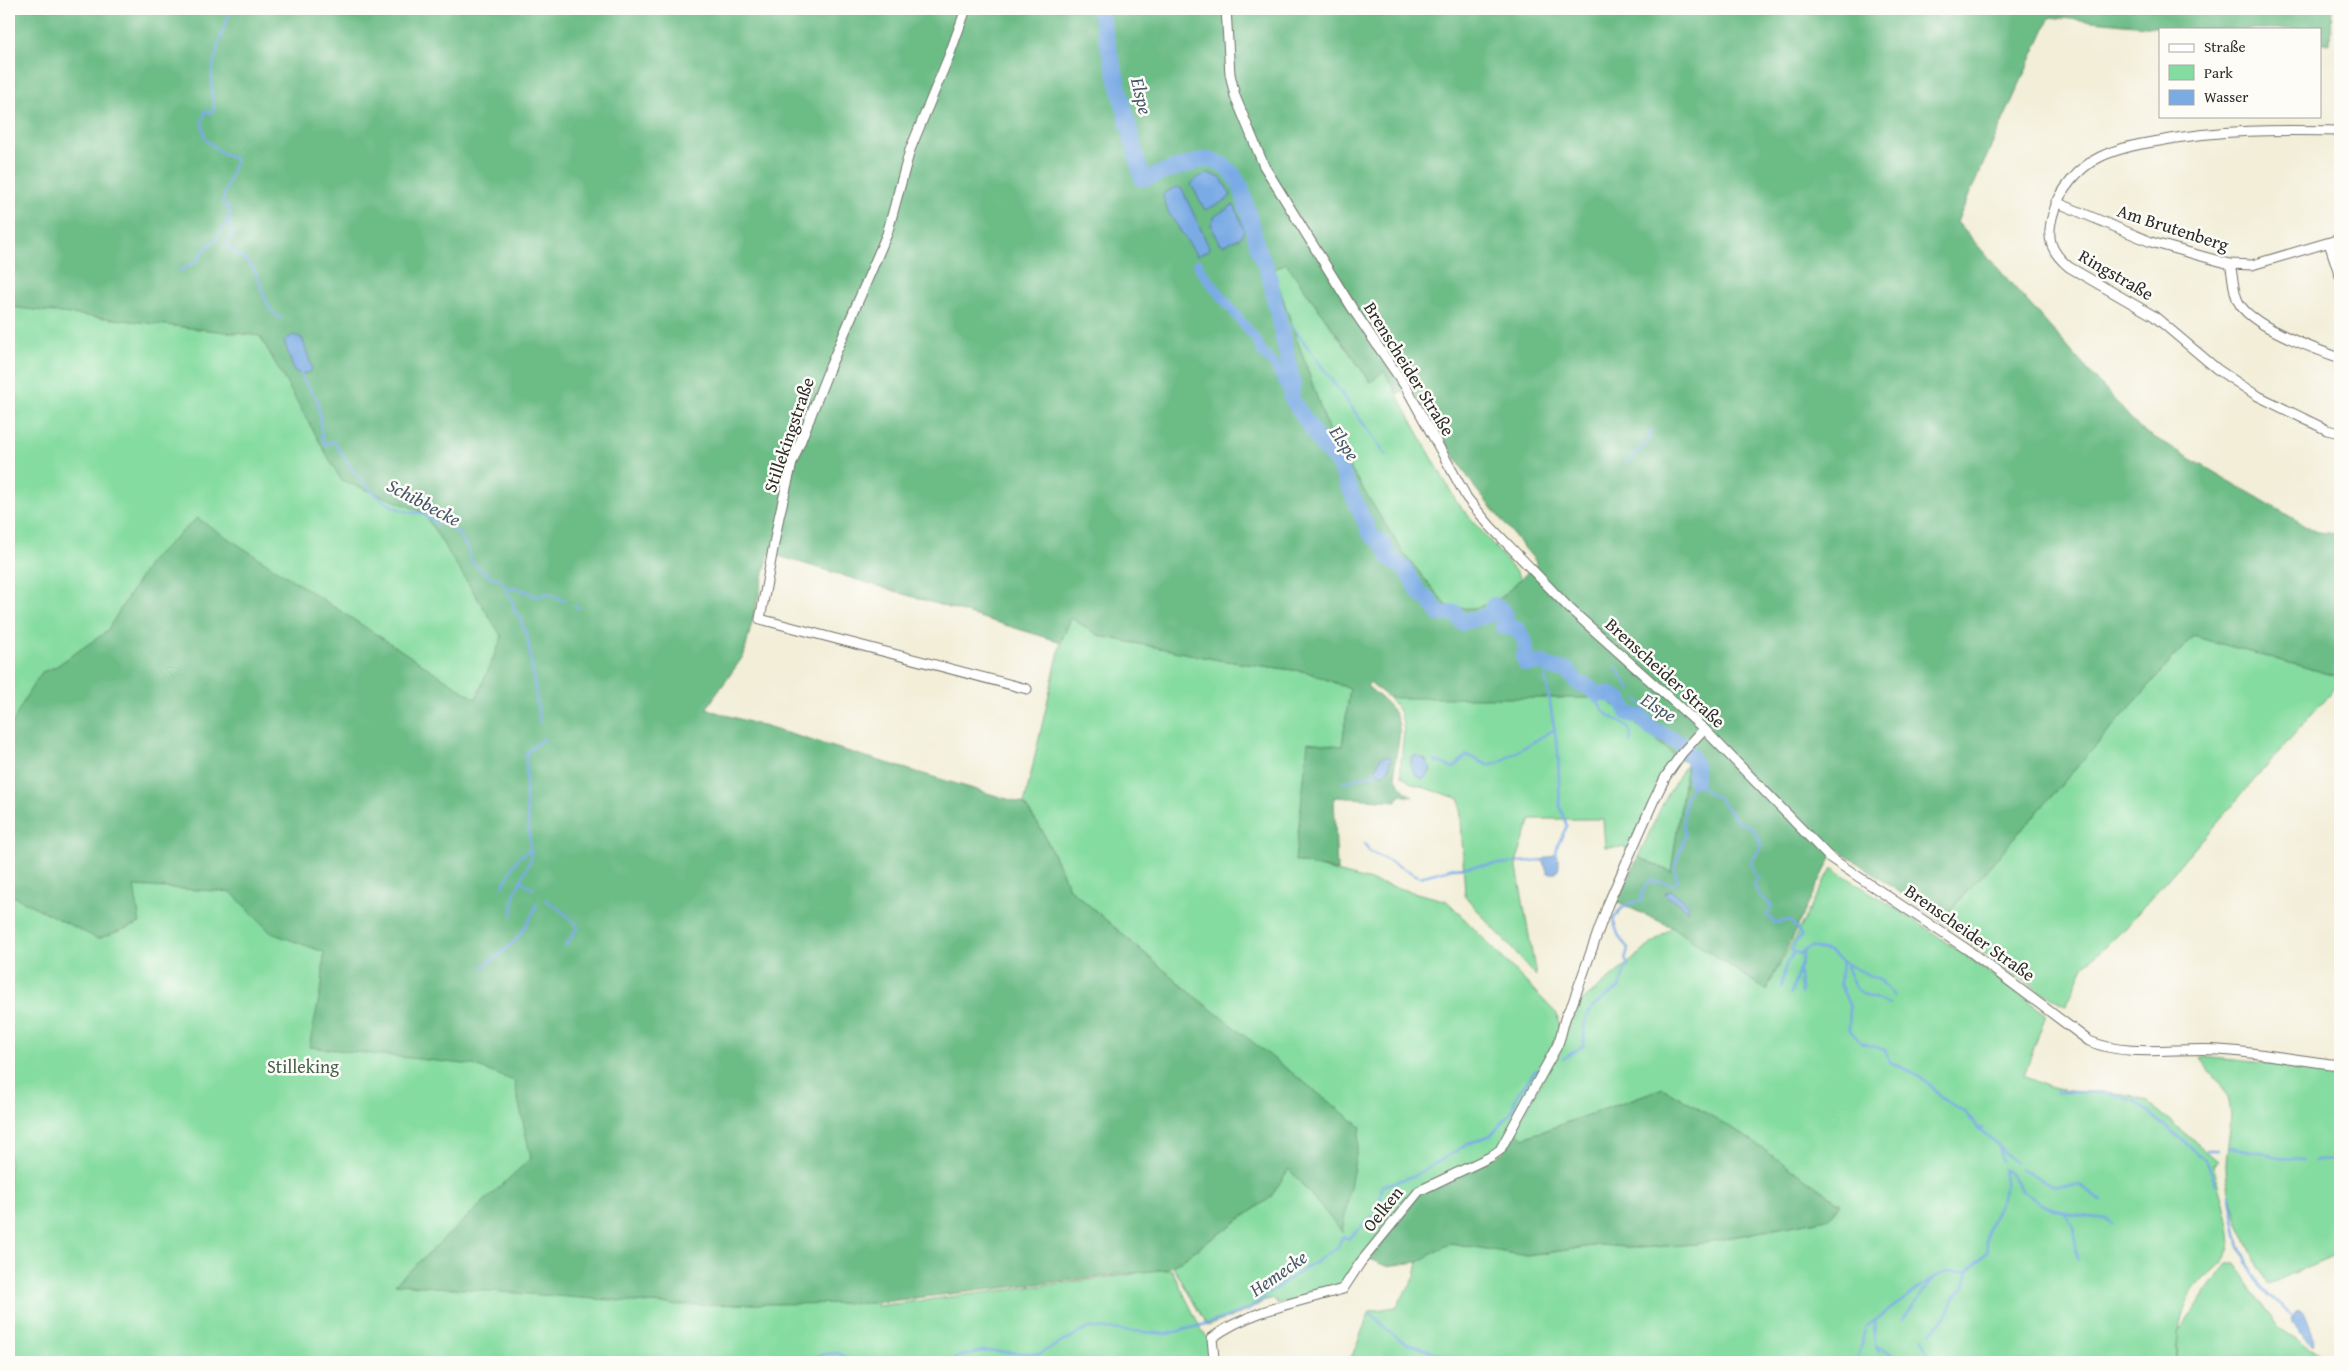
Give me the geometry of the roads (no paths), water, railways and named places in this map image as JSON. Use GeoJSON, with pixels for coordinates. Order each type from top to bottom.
{"type":"FeatureCollection","features":[{"type":"Feature","properties":{"kind":"street","name":"Stillekingstraße"},"geometry":{"type":"LineString","coordinates":[[966,9],[949,56],[910,150],[887,234],[829,369],[792,463],[779,517],[760,619],[1027,689]]}},
{"type":"Feature","properties":{"kind":"street","name":"Brenscheider Straße"},"geometry":{"type":"LineString","coordinates":[[1226,9],[1230,74],[1242,116],[1256,149],[1334,279],[1407,389],[1467,498],[1490,526],[1569,608],[1704,729],[1829,857],[2003,974],[2090,1041],[2114,1048],[2221,1050],[2300,1061],[2340,1064]]}},
{"type":"Feature","properties":{"kind":"street","name":"Ringstraße"},"geometry":{"type":"LineString","coordinates":[[2340,131],[2237,130],[2139,144],[2101,156],[2086,165],[2056,202],[2050,227],[2050,244],[2063,263],[2154,316],[2217,369],[2256,395],[2328,430],[2340,433]]}},
{"type":"Feature","properties":{"kind":"street","name":"Am Brutenberg"},"geometry":{"type":"LineString","coordinates":[[2056,202],[2151,242],[2230,264],[2252,265],[2340,240]]}},
{"type":"Feature","properties":{"kind":"street"},"geometry":{"type":"LineString","coordinates":[[2329,243],[2340,276]]}},
{"type":"Feature","properties":{"kind":"street"},"geometry":{"type":"LineString","coordinates":[[2230,264],[2237,300],[2243,309],[2276,332],[2340,358]]}},
{"type":"Feature","properties":{"kind":"street","name":"Oelken"},"geometry":{"type":"LineString","coordinates":[[1214,1358],[1212,1338],[1234,1324],[1279,1307],[1343,1289],[1360,1263],[1419,1191],[1490,1157],[1500,1150],[1563,1033],[1564,1016],[1572,1005],[1628,858],[1666,776],[1690,743],[1704,729]]}},
{"type":"Feature","properties":{"kind":"water"},"geometry":{"type":"Polygon","coordinates":[[[1208,173],[1221,178],[1231,195],[1227,200],[1205,210],[1191,184],[1197,178],[1208,173]]]}},
{"type":"Feature","properties":{"kind":"water"},"geometry":{"type":"Polygon","coordinates":[[[1177,187],[1182,189],[1209,247],[1208,250],[1197,256],[1168,212],[1163,196],[1164,193],[1177,187]]]}},
{"type":"Feature","properties":{"kind":"water"},"geometry":{"type":"Polygon","coordinates":[[[1233,205],[1244,230],[1241,237],[1224,245],[1219,243],[1211,225],[1215,216],[1233,205]]]}},
{"type":"Feature","properties":{"kind":"water"},"geometry":{"type":"Polygon","coordinates":[[[293,335],[302,338],[312,368],[310,372],[301,374],[294,371],[284,341],[293,335]]]}},
{"type":"Feature","properties":{"kind":"water"},"geometry":{"type":"Polygon","coordinates":[[[1417,755],[1425,759],[1431,769],[1427,777],[1422,779],[1416,775],[1411,767],[1412,757],[1417,755]]]}},
{"type":"Feature","properties":{"kind":"water"},"geometry":{"type":"Polygon","coordinates":[[[1385,756],[1391,757],[1389,769],[1383,775],[1375,771],[1380,758],[1385,756]]]}},
{"type":"Feature","properties":{"kind":"water"},"geometry":{"type":"Polygon","coordinates":[[[1556,854],[1559,868],[1556,873],[1548,873],[1542,860],[1556,854]]]}},
{"type":"Feature","properties":{"kind":"water"},"geometry":{"type":"Polygon","coordinates":[[[1671,890],[1689,905],[1688,911],[1664,893],[1671,890]]]}},
{"type":"Feature","properties":{"kind":"water"},"geometry":{"type":"Polygon","coordinates":[[[2301,1311],[2305,1315],[2315,1341],[2313,1345],[2299,1332],[2292,1320],[2297,1312],[2301,1311]]]}},
{"type":"Feature","properties":{"kind":"waterway","name":"Schibbecke"},"geometry":{"type":"LineString","coordinates":[[231,9],[215,58],[212,83],[214,108],[211,113],[205,111],[202,123],[205,139],[223,154],[234,158],[235,161],[222,203],[229,208],[231,236],[226,245],[253,268],[270,309],[281,319]]}},
{"type":"Feature","properties":{"kind":"waterway","name":"Elspe"},"geometry":{"type":"LineString","coordinates":[[1099,9],[1142,179],[1202,160],[1212,160],[1223,165],[1233,174],[1241,187],[1258,248],[1269,275],[1293,383],[1291,397],[1323,447],[1337,462],[1371,535],[1384,545],[1389,558],[1405,569],[1420,594],[1429,600],[1439,614],[1456,613],[1462,623],[1491,614],[1494,605],[1504,611],[1506,615],[1503,627],[1516,628],[1525,642],[1526,649],[1523,657],[1526,664],[1543,663],[1556,669],[1567,670],[1579,684],[1587,686],[1597,694],[1609,694],[1621,700],[1627,713],[1642,718],[1650,728],[1684,745],[1695,764],[1695,780]]}},
{"type":"Feature","properties":{"kind":"waterway"},"geometry":{"type":"LineString","coordinates":[[180,271],[198,260],[208,245],[216,240],[229,218]]}},
{"type":"Feature","properties":{"kind":"waterway"},"geometry":{"type":"LineString","coordinates":[[1198,264],[1201,271],[1257,341],[1263,354],[1273,363],[1291,397]]}},
{"type":"Feature","properties":{"kind":"waterway"},"geometry":{"type":"LineString","coordinates":[[1281,329],[1293,327],[1387,456]]}},
{"type":"Feature","properties":{"kind":"waterway","name":"Schibbecke"},"geometry":{"type":"LineString","coordinates":[[301,374],[318,404],[321,433],[325,445],[334,441],[349,466],[359,478],[394,507],[408,512],[422,513],[436,524],[444,524],[458,533],[469,551],[471,561],[491,577],[501,579],[513,602],[514,611],[522,618],[522,626],[527,634],[540,723]]}},
{"type":"Feature","properties":{"kind":"waterway"},"geometry":{"type":"LineString","coordinates":[[1626,463],[1648,442],[1652,429]]}},
{"type":"Feature","properties":{"kind":"waterway"},"geometry":{"type":"LineString","coordinates":[[507,588],[521,589],[538,597],[547,593],[565,601]]}},
{"type":"Feature","properties":{"kind":"waterway"},"geometry":{"type":"LineString","coordinates":[[575,606],[579,608]]}},
{"type":"Feature","properties":{"kind":"waterway"},"geometry":{"type":"LineString","coordinates":[[1550,666],[1546,677],[1558,750],[1560,808],[1567,826],[1558,844],[1556,854]]}},
{"type":"Feature","properties":{"kind":"waterway"},"geometry":{"type":"LineString","coordinates":[[1616,667],[1631,690]]}},
{"type":"Feature","properties":{"kind":"waterway"},"geometry":{"type":"LineString","coordinates":[[1579,684],[1584,691],[1597,701],[1605,712],[1627,727],[1631,736],[1630,743]]}},
{"type":"Feature","properties":{"kind":"waterway"},"geometry":{"type":"LineString","coordinates":[[1637,699],[1645,708],[1645,715],[1642,718]]}},
{"type":"Feature","properties":{"kind":"waterway"},"geometry":{"type":"LineString","coordinates":[[1435,761],[1454,768],[1467,755],[1488,765],[1496,764],[1555,729]]}},
{"type":"Feature","properties":{"kind":"waterway","name":"Schibbecke"},"geometry":{"type":"LineString","coordinates":[[512,915],[514,895],[531,859],[526,797],[526,753],[544,738]]}},
{"type":"Feature","properties":{"kind":"waterway"},"geometry":{"type":"LineString","coordinates":[[1343,782],[1375,774],[1375,771]]}},
{"type":"Feature","properties":{"kind":"waterway"},"geometry":{"type":"LineString","coordinates":[[1563,1059],[1583,1046],[1585,1022],[1590,1011],[1620,987],[1628,965],[1625,959],[1628,949],[1619,937],[1613,920],[1616,915],[1628,904],[1641,902],[1643,890],[1651,880],[1672,884],[1678,881],[1674,869],[1686,834],[1683,824],[1686,797],[1695,780],[1709,794],[1718,797],[1739,823],[1751,826],[1762,845],[1751,862],[1754,873],[1759,876],[1753,885],[1762,898],[1772,905],[1767,915],[1775,923],[1790,920],[1802,936],[1796,941],[1792,950],[1799,954],[1810,947],[1830,952],[1842,961],[1840,984],[1850,1007],[1849,1029],[1861,1043],[1885,1050],[1890,1062],[1912,1072],[1933,1087],[1944,1100],[1964,1111],[1978,1128],[1983,1127]]}},
{"type":"Feature","properties":{"kind":"waterway"},"geometry":{"type":"LineString","coordinates":[[1365,844],[1369,851],[1420,877],[1454,868],[1542,860]]}},
{"type":"Feature","properties":{"kind":"waterway"},"geometry":{"type":"LineString","coordinates":[[503,886],[518,858],[531,849]]}},
{"type":"Feature","properties":{"kind":"waterway"},"geometry":{"type":"LineString","coordinates":[[521,881],[533,889]]}},
{"type":"Feature","properties":{"kind":"waterway"},"geometry":{"type":"LineString","coordinates":[[546,900],[567,915],[578,927],[565,946]]}},
{"type":"Feature","properties":{"kind":"waterway"},"geometry":{"type":"LineString","coordinates":[[482,967],[501,954],[515,940],[527,925],[537,904]]}},
{"type":"Feature","properties":{"kind":"waterway"},"geometry":{"type":"LineString","coordinates":[[1781,987],[1786,964],[1794,953]]}},
{"type":"Feature","properties":{"kind":"waterway"},"geometry":{"type":"LineString","coordinates":[[1791,994],[1803,953]]}},
{"type":"Feature","properties":{"kind":"waterway"},"geometry":{"type":"LineString","coordinates":[[1843,962],[1881,981],[1894,996]]}},
{"type":"Feature","properties":{"kind":"waterway"},"geometry":{"type":"LineString","coordinates":[[1846,965],[1853,984],[1860,992],[1889,1004]]}},
{"type":"Feature","properties":{"kind":"waterway"},"geometry":{"type":"LineString","coordinates":[[1800,973],[1801,994]]}},
{"type":"Feature","properties":{"kind":"waterway","name":"Hemecke"},"geometry":{"type":"LineString","coordinates":[[951,1362],[960,1356],[983,1351],[1039,1354],[1089,1328],[1167,1334],[1206,1324],[1249,1309],[1286,1281],[1338,1247],[1343,1236],[1348,1239],[1379,1211],[1382,1186],[1414,1176],[1468,1144],[1491,1135],[1511,1113],[1517,1095],[1535,1071],[1541,1068]]}},
{"type":"Feature","properties":{"kind":"waterway"},"geometry":{"type":"LineString","coordinates":[[2056,1092],[2106,1093],[2135,1101],[2206,1160],[2216,1184]]}},
{"type":"Feature","properties":{"kind":"waterway"},"geometry":{"type":"LineString","coordinates":[[1978,1128],[1999,1146],[2002,1161]]}},
{"type":"Feature","properties":{"kind":"waterway"},"geometry":{"type":"LineString","coordinates":[[2334,1159],[2340,1136]]}},
{"type":"Feature","properties":{"kind":"waterway"},"geometry":{"type":"LineString","coordinates":[[1999,1146],[2015,1163]]}},
{"type":"Feature","properties":{"kind":"waterway"},"geometry":{"type":"LineString","coordinates":[[2231,1147],[2276,1157],[2303,1160]]}},
{"type":"Feature","properties":{"kind":"waterway"},"geometry":{"type":"LineString","coordinates":[[2208,1150],[2217,1150]]}},
{"type":"Feature","properties":{"kind":"waterway"},"geometry":{"type":"LineString","coordinates":[[2314,1161],[2340,1160]]}},
{"type":"Feature","properties":{"kind":"waterway"},"geometry":{"type":"LineString","coordinates":[[2020,1168],[2051,1185],[2079,1185],[2102,1201]]}},
{"type":"Feature","properties":{"kind":"waterway"},"geometry":{"type":"LineString","coordinates":[[2003,1169],[2012,1175],[2021,1190],[2043,1205],[2073,1215],[2107,1219],[2112,1223]]}},
{"type":"Feature","properties":{"kind":"waterway"},"geometry":{"type":"LineString","coordinates":[[1931,1333],[1950,1310],[1955,1296],[1964,1286],[1968,1271],[1988,1251],[1987,1234],[1989,1226],[2005,1188],[2003,1169]]}},
{"type":"Feature","properties":{"kind":"waterway"},"geometry":{"type":"LineString","coordinates":[[2229,1194],[2239,1244],[2246,1261],[2268,1296],[2293,1316]]}},
{"type":"Feature","properties":{"kind":"waterway"},"geometry":{"type":"LineString","coordinates":[[2065,1213],[2073,1227],[2078,1259]]}},
{"type":"Feature","properties":{"kind":"waterway"},"geometry":{"type":"LineString","coordinates":[[1857,1357],[1866,1327],[1934,1277],[1948,1272],[1968,1271]]}},
{"type":"Feature","properties":{"kind":"waterway"},"geometry":{"type":"LineString","coordinates":[[1902,1320],[1933,1279]]}},
{"type":"Feature","properties":{"kind":"waterway"},"geometry":{"type":"LineString","coordinates":[[1372,1314],[1390,1333],[1406,1343],[1463,1362]]}},
{"type":"Feature","properties":{"kind":"waterway"},"geometry":{"type":"LineString","coordinates":[[1876,1320],[1874,1340],[1879,1351]]}},
{"type":"Feature","properties":{"kind":"waterway"},"geometry":{"type":"LineString","coordinates":[[1924,1338],[1930,1362]]}},
{"type":"Feature","properties":{"kind":"waterway"},"geometry":{"type":"LineString","coordinates":[[1876,1348],[1881,1347],[1892,1354]]}},
{"type":"Feature","properties":{"kind":"waterway","name":"Hemecke"},"geometry":{"type":"LineString","coordinates":[[799,1362],[802,1357],[814,1358],[823,1354],[838,1353],[852,1361],[868,1362]]}},
{"type":"Feature","properties":{"kind":"park label","name":"Stilleking"},"geometry":{"type":"Point","coordinates":[303,1067]}}]}
